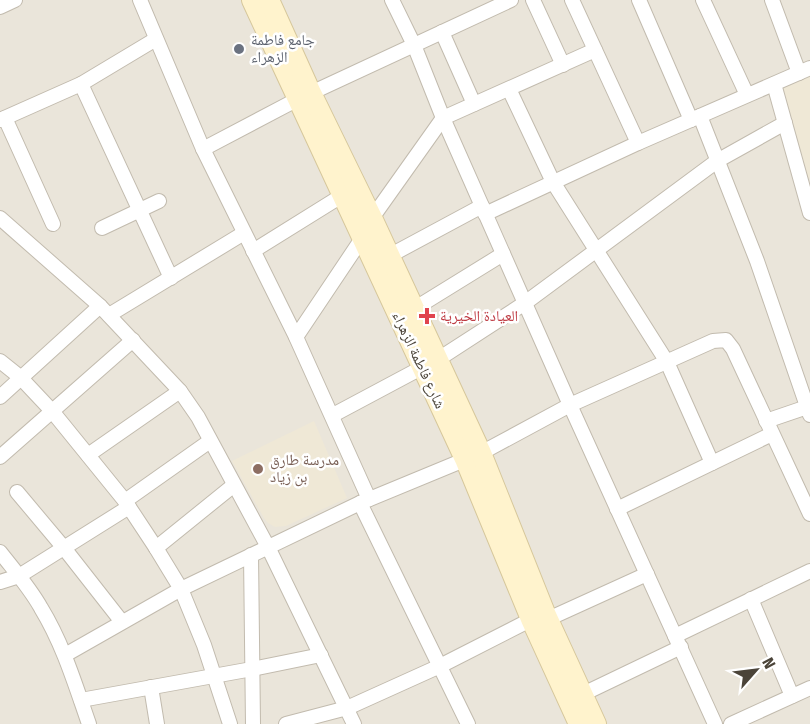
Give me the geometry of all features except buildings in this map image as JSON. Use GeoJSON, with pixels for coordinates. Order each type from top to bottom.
{"type":"FeatureCollection","features":[{"type":"Feature","properties":{"kind":"main road","name":"شارع فاطمة الزهراء"},"geometry":{"type":"LineString","coordinates":[[252,0],[372,218],[414,309],[430,364]]}},
{"type":"Feature","properties":{"kind":"main road","name":"شارع فاطمة الزهراء"},"geometry":{"type":"LineString","coordinates":[[269,0],[343,195],[430,364],[473,456],[541,617],[579,724]]}},
{"type":"Feature","properties":{"kind":"main road","name":"شارع فاطمة الزهراء"},"geometry":{"type":"LineString","coordinates":[[541,617],[583,694],[596,724]]}},
{"type":"Feature","properties":{"kind":"street"},"geometry":{"type":"LineString","coordinates":[[0,7],[15,0]]}},
{"type":"Feature","properties":{"kind":"street"},"geometry":{"type":"LineString","coordinates":[[140,0],[203,149],[333,415],[365,501],[468,724]]}},
{"type":"Feature","properties":{"kind":"street"},"geometry":{"type":"LineString","coordinates":[[392,0],[414,45],[443,118],[570,405],[715,724]]}},
{"type":"Feature","properties":{"kind":"street"},"geometry":{"type":"LineString","coordinates":[[203,149],[304,96],[511,0]]}},
{"type":"Feature","properties":{"kind":"street"},"geometry":{"type":"LineString","coordinates":[[533,0],[563,65]]}},
{"type":"Feature","properties":{"kind":"street"},"geometry":{"type":"LineString","coordinates":[[572,0],[638,143]]}},
{"type":"Feature","properties":{"kind":"street"},"geometry":{"type":"LineString","coordinates":[[617,509],[712,463],[769,428],[809,409],[757,261],[717,161],[639,0]]}},
{"type":"Feature","properties":{"kind":"street"},"geometry":{"type":"LineString","coordinates":[[389,256],[484,210],[553,182],[804,70],[772,0]]}},
{"type":"Feature","properties":{"kind":"street"},"geometry":{"type":"LineString","coordinates":[[706,1],[747,95]]}},
{"type":"Feature","properties":{"kind":"street"},"geometry":{"type":"LineString","coordinates":[[442,32],[474,104]]}},
{"type":"Feature","properties":{"kind":"street"},"geometry":{"type":"LineString","coordinates":[[53,224],[2,119],[81,84],[156,39]]}},
{"type":"Feature","properties":{"kind":"street"},"geometry":{"type":"LineString","coordinates":[[296,337],[363,237],[372,218],[443,118],[595,50]]}},
{"type":"Feature","properties":{"kind":"street"},"geometry":{"type":"LineString","coordinates":[[81,84],[171,278]]}},
{"type":"Feature","properties":{"kind":"street"},"geometry":{"type":"LineString","coordinates":[[774,84],[806,182],[810,213]]}},
{"type":"Feature","properties":{"kind":"street"},"geometry":{"type":"LineString","coordinates":[[509,89],[553,182],[667,362],[712,463]]}},
{"type":"Feature","properties":{"kind":"street"},"geometry":{"type":"LineString","coordinates":[[333,415],[430,364],[525,303],[717,161],[785,123]]}},
{"type":"Feature","properties":{"kind":"street"},"geometry":{"type":"LineString","coordinates":[[253,251],[343,195]]}},
{"type":"Feature","properties":{"kind":"street"},"geometry":{"type":"LineString","coordinates":[[102,228],[159,201]]}},
{"type":"Feature","properties":{"kind":"street"},"geometry":{"type":"LineString","coordinates":[[0,218],[105,311],[180,392],[198,417],[268,547],[354,724]]}},
{"type":"Feature","properties":{"kind":"street"},"geometry":{"type":"LineString","coordinates":[[0,397],[20,378],[105,311],[171,278],[244,233]]}},
{"type":"Feature","properties":{"kind":"street"},"geometry":{"type":"LineString","coordinates":[[414,309],[503,254]]}},
{"type":"Feature","properties":{"kind":"street"},"geometry":{"type":"LineString","coordinates":[[0,457],[133,340]]}},
{"type":"Feature","properties":{"kind":"street"},"geometry":{"type":"LineString","coordinates":[[65,654],[181,589],[251,555],[365,501],[473,456],[570,405],[713,342],[726,340],[733,350],[769,428],[804,487],[810,514]]}},
{"type":"Feature","properties":{"kind":"street"},"geometry":{"type":"LineString","coordinates":[[0,361],[52,411],[127,504],[156,548],[181,589],[204,645],[230,724]]}},
{"type":"Feature","properties":{"kind":"street"},"geometry":{"type":"LineString","coordinates":[[88,455],[180,392]]}},
{"type":"Feature","properties":{"kind":"street"},"geometry":{"type":"LineString","coordinates":[[0,582],[19,576],[64,548],[210,441]]}},
{"type":"Feature","properties":{"kind":"street"},"geometry":{"type":"LineString","coordinates":[[156,548],[234,485]]}},
{"type":"Feature","properties":{"kind":"street"},"geometry":{"type":"LineString","coordinates":[[17,492],[122,622]]}},
{"type":"Feature","properties":{"kind":"street"},"geometry":{"type":"LineString","coordinates":[[0,552],[41,608],[65,654],[89,724]]}},
{"type":"Feature","properties":{"kind":"street"},"geometry":{"type":"LineString","coordinates":[[251,555],[253,724]]}},
{"type":"Feature","properties":{"kind":"street"},"geometry":{"type":"LineString","coordinates":[[583,694],[751,599],[810,571]]}},
{"type":"Feature","properties":{"kind":"street"},"geometry":{"type":"LineString","coordinates":[[286,724],[347,708],[541,617],[647,574]]}},
{"type":"Feature","properties":{"kind":"street"},"geometry":{"type":"LineString","coordinates":[[751,599],[792,696]]}},
{"type":"Feature","properties":{"kind":"street"},"geometry":{"type":"LineString","coordinates":[[81,700],[321,655]]}},
{"type":"Feature","properties":{"kind":"street"},"geometry":{"type":"LineString","coordinates":[[151,687],[157,724]]}},
{"type":"Feature","properties":{"kind":"street"},"geometry":{"type":"LineString","coordinates":[[731,724],[758,718],[792,696],[810,688]]}},
{"type":"Feature","properties":{"kind":"shaded area"},"geometry":{"type":"Polygon","coordinates":[[[0,0],[810,0],[810,724],[0,724],[0,0]]]}},
{"type":"Feature","properties":{"kind":"shaded area"},"geometry":{"type":"Polygon","coordinates":[[[810,76],[810,178],[808,179],[782,88],[810,76]]]}},
{"type":"Feature","properties":{"kind":"shaded area"},"geometry":{"type":"Polygon","coordinates":[[[314,421],[347,498],[286,526],[275,527],[264,518],[232,461],[314,421]]]}},
{"type":"Feature","properties":{"kind":"place","name":"جامع فاطمة الزهراء"},"geometry":{"type":"Point","coordinates":[239,49]}},
{"type":"Feature","properties":{"kind":"place","name":"العيادة الخيرية"},"geometry":{"type":"Point","coordinates":[427,316]}},
{"type":"Feature","properties":{"kind":"place","name":"مدرسة طارق بن زياد"},"geometry":{"type":"Point","coordinates":[258,469]}}]}
